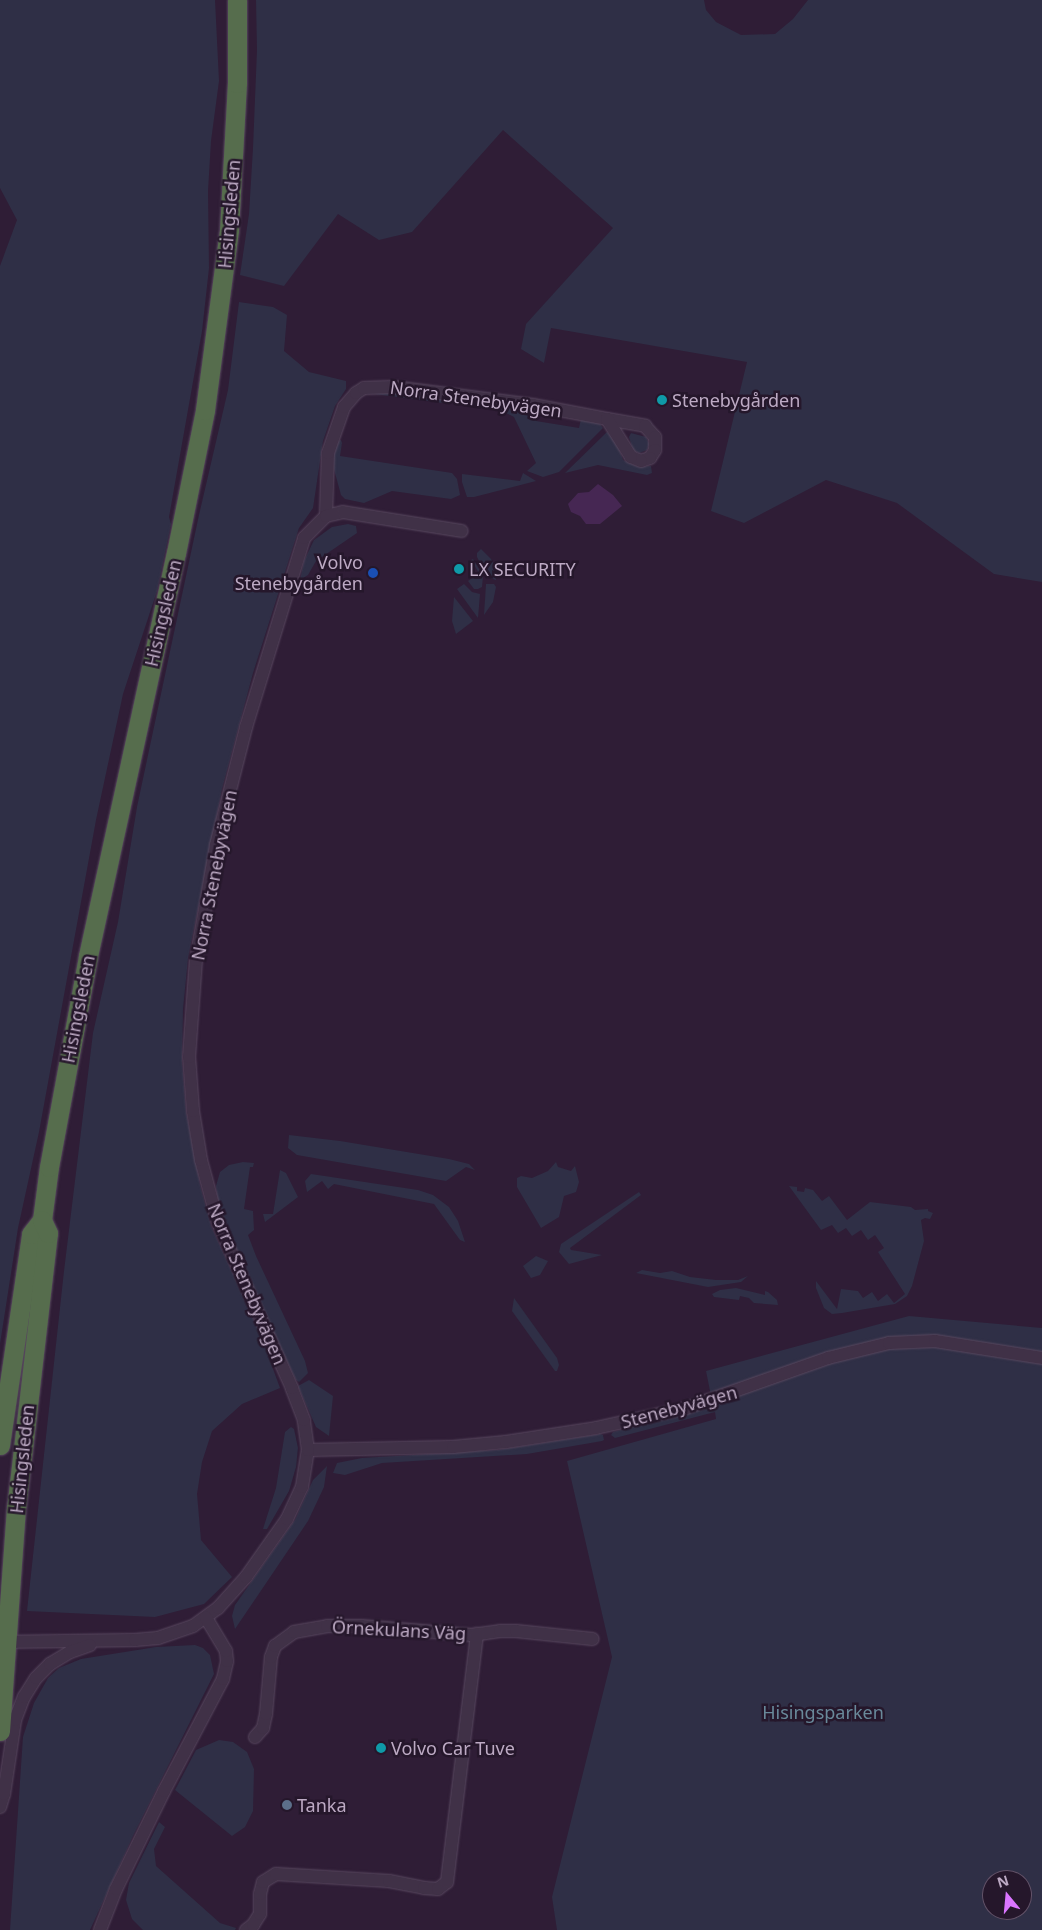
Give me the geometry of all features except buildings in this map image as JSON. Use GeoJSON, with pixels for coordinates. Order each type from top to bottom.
{"type":"FeatureCollection","features":[{"type":"Feature","properties":{"kind":"highway","name":"Hisingsleden"},"geometry":{"type":"LineString","coordinates":[[0,1445],[31,1234],[42,1220],[51,1158],[88,956],[176,553],[212,364],[233,180],[237,83],[237,0]]}},
{"type":"Feature","properties":{"kind":"highway","name":"Hisingsleden"},"geometry":{"type":"LineString","coordinates":[[0,1731],[3,1642],[16,1509],[48,1234],[42,1220]]}},
{"type":"Feature","properties":{"kind":"street","name":"Norra Stenebyvägen"},"geometry":{"type":"LineString","coordinates":[[3,1642],[97,1642],[158,1638],[179,1632],[206,1618],[235,1591],[287,1519],[302,1487],[308,1450],[304,1420],[292,1388],[226,1242],[208,1192],[193,1111],[189,1058],[200,941],[216,845],[246,727],[304,538],[326,516],[328,453],[344,407],[356,392],[364,388],[393,387],[533,406],[607,419]]}},
{"type":"Feature","properties":{"kind":"street"},"geometry":{"type":"LineString","coordinates":[[326,516],[343,512],[461,531]]}},
{"type":"Feature","properties":{"kind":"street","name":"Stenebyvägen"},"geometry":{"type":"LineString","coordinates":[[308,1450],[452,1447],[506,1442],[596,1428],[686,1408],[748,1388],[828,1358],[889,1342],[945,1342],[1042,1358]]}},
{"type":"Feature","properties":{"kind":"street"},"geometry":{"type":"LineString","coordinates":[[100,1930],[116,1889],[146,1827],[222,1679],[227,1661],[226,1651],[206,1618]]}},
{"type":"Feature","properties":{"kind":"street","name":"Örnekulans Väg"},"geometry":{"type":"LineString","coordinates":[[254,1737],[263,1728],[271,1657],[275,1646],[294,1632],[327,1626],[361,1626],[477,1634],[516,1631],[593,1639]]}},
{"type":"Feature","properties":{"kind":"street"},"geometry":{"type":"LineString","coordinates":[[246,1930],[253,1925],[260,1914],[260,1894],[263,1882],[276,1874],[389,1882],[438,1889],[447,1882],[477,1634]]}},
{"type":"Feature","properties":{"kind":"street"},"geometry":{"type":"LineString","coordinates":[[0,1807],[4,1794],[15,1720],[24,1697],[36,1678],[50,1664],[70,1652],[97,1642]]}},
{"type":"Feature","properties":{"kind":"green space"},"geometry":{"type":"Polygon","coordinates":[[[0,0],[215,0],[219,81],[211,141],[208,191],[209,268],[202,331],[169,517],[171,524],[157,591],[123,694],[96,820],[39,1132],[18,1228],[0,1344],[0,266],[17,220],[0,188],[0,0]]]}},
{"type":"Feature","properties":{"kind":"green space"},"geometry":{"type":"Polygon","coordinates":[[[256,0],[704,0],[706,10],[716,22],[741,35],[775,34],[793,19],[808,0],[1042,0],[1042,582],[994,574],[897,503],[826,480],[744,523],[711,511],[747,362],[551,328],[544,363],[521,349],[526,324],[613,228],[503,130],[412,232],[379,240],[338,214],[284,286],[240,275],[249,214],[253,148],[257,50],[256,0]]]}},
{"type":"Feature","properties":{"kind":"green space"},"geometry":{"type":"Polygon","coordinates":[[[239,302],[273,307],[287,315],[284,351],[309,372],[346,381],[346,389],[335,406],[323,441],[313,508],[299,528],[253,673],[222,789],[188,958],[183,1009],[182,1061],[186,1112],[200,1185],[211,1226],[261,1336],[280,1388],[242,1404],[212,1431],[202,1462],[197,1494],[201,1540],[232,1577],[204,1604],[155,1617],[27,1611],[64,1271],[93,1033],[118,922],[137,807],[199,515],[228,390],[239,302]]]}},
{"type":"Feature","properties":{"kind":"green space"},"geometry":{"type":"Polygon","coordinates":[[[382,392],[444,399],[446,401],[443,403],[374,394],[382,392]]]}},
{"type":"Feature","properties":{"kind":"green space"},"geometry":{"type":"Polygon","coordinates":[[[455,401],[537,412],[536,421],[579,428],[581,419],[600,424],[603,428],[559,472],[543,477],[527,471],[536,463],[514,417],[502,411],[456,404],[455,401]]]}},
{"type":"Feature","properties":{"kind":"green space"},"geometry":{"type":"Polygon","coordinates":[[[607,432],[617,443],[623,460],[639,467],[651,466],[652,473],[647,475],[598,465],[565,473],[607,432]]]}},
{"type":"Feature","properties":{"kind":"green space"},"geometry":{"type":"Polygon","coordinates":[[[631,433],[646,437],[649,444],[647,450],[639,453],[633,450],[629,437],[631,433]]]}},
{"type":"Feature","properties":{"kind":"green space"},"geometry":{"type":"Polygon","coordinates":[[[341,440],[340,456],[452,473],[457,479],[460,495],[451,499],[392,491],[364,503],[345,499],[341,495],[332,462],[338,441],[341,440]]]}},
{"type":"Feature","properties":{"kind":"green space"},"geometry":{"type":"Polygon","coordinates":[[[523,473],[536,481],[474,497],[467,497],[462,482],[462,474],[520,481],[523,473]]]}},
{"type":"Feature","properties":{"kind":"green space"},"geometry":{"type":"Polygon","coordinates":[[[348,524],[356,526],[357,533],[316,561],[308,575],[300,580],[304,561],[314,540],[332,527],[348,524]]]}},
{"type":"Feature","properties":{"kind":"green space"},"geometry":{"type":"Polygon","coordinates":[[[481,549],[491,559],[495,567],[496,580],[487,577],[477,557],[477,553],[481,549]]]}},
{"type":"Feature","properties":{"kind":"green space"},"geometry":{"type":"Polygon","coordinates":[[[473,559],[483,576],[482,587],[478,589],[474,589],[468,581],[479,573],[471,560],[473,559]]]}},
{"type":"Feature","properties":{"kind":"green space"},"geometry":{"type":"Polygon","coordinates":[[[464,584],[472,592],[480,594],[478,618],[457,589],[464,584]]]}},
{"type":"Feature","properties":{"kind":"green space"},"geometry":{"type":"Polygon","coordinates":[[[486,584],[494,584],[496,587],[493,602],[484,615],[486,584]]]}},
{"type":"Feature","properties":{"kind":"green space"},"geometry":{"type":"Polygon","coordinates":[[[454,597],[473,621],[456,634],[452,621],[454,597]]]}},
{"type":"Feature","properties":{"kind":"green space"},"geometry":{"type":"Polygon","coordinates":[[[289,1135],[340,1141],[449,1159],[469,1164],[475,1170],[466,1167],[446,1181],[297,1155],[288,1148],[289,1135]]]}},
{"type":"Feature","properties":{"kind":"green space"},"geometry":{"type":"Polygon","coordinates":[[[243,1162],[254,1163],[253,1167],[250,1167],[244,1209],[253,1211],[254,1230],[248,1235],[305,1361],[308,1373],[299,1382],[296,1380],[254,1291],[227,1228],[217,1196],[216,1186],[220,1172],[229,1165],[243,1162]]]}},
{"type":"Feature","properties":{"kind":"green space"},"geometry":{"type":"Polygon","coordinates":[[[556,1162],[558,1167],[571,1171],[575,1166],[579,1182],[576,1192],[564,1196],[559,1217],[541,1228],[517,1187],[517,1178],[521,1176],[532,1178],[548,1171],[556,1162]]]}},
{"type":"Feature","properties":{"kind":"green space"},"geometry":{"type":"Polygon","coordinates":[[[280,1170],[286,1173],[298,1197],[265,1222],[263,1214],[273,1214],[280,1170]]]}},
{"type":"Feature","properties":{"kind":"green space"},"geometry":{"type":"Polygon","coordinates":[[[311,1174],[418,1190],[433,1195],[449,1207],[458,1221],[465,1242],[460,1240],[434,1204],[334,1184],[328,1189],[322,1181],[307,1192],[305,1181],[311,1174]]]}},
{"type":"Feature","properties":{"kind":"green space"},"geometry":{"type":"Polygon","coordinates":[[[789,1186],[797,1187],[797,1191],[804,1192],[805,1188],[813,1190],[822,1201],[829,1196],[847,1220],[870,1202],[911,1207],[915,1210],[928,1209],[928,1211],[933,1213],[930,1219],[925,1218],[921,1220],[924,1241],[912,1286],[907,1296],[895,1304],[842,1313],[832,1314],[824,1308],[816,1288],[816,1281],[837,1309],[841,1289],[858,1291],[863,1298],[872,1292],[878,1301],[887,1294],[894,1303],[905,1294],[878,1252],[884,1248],[875,1235],[868,1240],[861,1230],[852,1236],[846,1228],[838,1233],[832,1225],[821,1230],[789,1186]]]}},
{"type":"Feature","properties":{"kind":"green space"},"geometry":{"type":"Polygon","coordinates":[[[639,1192],[641,1195],[570,1248],[571,1250],[602,1255],[569,1264],[559,1252],[561,1244],[639,1192]]]}},
{"type":"Feature","properties":{"kind":"green space"},"geometry":{"type":"Polygon","coordinates":[[[536,1256],[548,1261],[540,1275],[531,1278],[523,1266],[536,1256]]]}},
{"type":"Feature","properties":{"kind":"green space"},"geometry":{"type":"Polygon","coordinates":[[[642,1270],[660,1273],[672,1271],[690,1277],[716,1280],[738,1280],[748,1276],[741,1282],[708,1287],[636,1273],[642,1270]]]}},
{"type":"Feature","properties":{"kind":"green space"},"geometry":{"type":"Polygon","coordinates":[[[736,1288],[765,1295],[765,1291],[768,1292],[777,1300],[778,1305],[754,1303],[749,1298],[740,1296],[739,1300],[714,1297],[712,1294],[720,1290],[736,1288]]]}},
{"type":"Feature","properties":{"kind":"green space"},"geometry":{"type":"Polygon","coordinates":[[[514,1298],[557,1358],[559,1365],[557,1371],[555,1371],[512,1311],[514,1298]]]}},
{"type":"Feature","properties":{"kind":"green space","name":"Hisingsparken"},"geometry":{"type":"Polygon","coordinates":[[[909,1316],[1042,1328],[1042,1930],[557,1930],[552,1897],[612,1657],[567,1461],[716,1419],[715,1412],[615,1438],[611,1435],[613,1432],[713,1406],[706,1371],[909,1316]]]}},
{"type":"Feature","properties":{"kind":"green space"},"geometry":{"type":"Polygon","coordinates":[[[309,1380],[333,1396],[329,1436],[316,1427],[298,1386],[309,1380]]]}},
{"type":"Feature","properties":{"kind":"green space"},"geometry":{"type":"Polygon","coordinates":[[[291,1427],[294,1429],[298,1448],[296,1467],[289,1491],[267,1529],[263,1529],[276,1488],[285,1432],[291,1427]]]}},
{"type":"Feature","properties":{"kind":"green space"},"geometry":{"type":"Polygon","coordinates":[[[603,1435],[604,1440],[602,1441],[527,1454],[382,1463],[345,1475],[333,1473],[337,1463],[362,1458],[498,1450],[603,1435]]]}},
{"type":"Feature","properties":{"kind":"green space"},"geometry":{"type":"Polygon","coordinates":[[[327,1466],[324,1487],[308,1521],[235,1629],[232,1616],[235,1605],[295,1520],[313,1480],[327,1466]]]}},
{"type":"Feature","properties":{"kind":"green space"},"geometry":{"type":"Polygon","coordinates":[[[195,1645],[203,1648],[210,1655],[214,1674],[133,1836],[90,1930],[10,1930],[23,1737],[34,1703],[48,1678],[59,1668],[81,1659],[156,1647],[195,1645]]]}},
{"type":"Feature","properties":{"kind":"green space"},"geometry":{"type":"Polygon","coordinates":[[[219,1740],[233,1742],[247,1752],[254,1769],[253,1811],[245,1827],[232,1836],[175,1790],[196,1750],[219,1740]]]}},
{"type":"Feature","properties":{"kind":"green space"},"geometry":{"type":"Polygon","coordinates":[[[159,1822],[165,1827],[154,1849],[156,1866],[220,1923],[236,1928],[235,1930],[143,1930],[132,1919],[126,1900],[129,1883],[159,1822]]]}},
{"type":"Feature","properties":{"kind":"shaded area"},"geometry":{"type":"Polygon","coordinates":[[[598,484],[613,495],[622,506],[600,524],[586,524],[580,516],[571,512],[568,504],[578,493],[589,492],[598,484]]]}},
{"type":"Feature","properties":{"kind":"place","name":"Stenebygården"},"geometry":{"type":"Point","coordinates":[662,400]}},
{"type":"Feature","properties":{"kind":"place","name":"LX SECURITY"},"geometry":{"type":"Point","coordinates":[459,569]}},
{"type":"Feature","properties":{"kind":"place","name":"Volvo Stenebygården"},"geometry":{"type":"Point","coordinates":[373,573]}},
{"type":"Feature","properties":{"kind":"place","name":"Volvo Car Tuve"},"geometry":{"type":"Point","coordinates":[381,1748]}},
{"type":"Feature","properties":{"kind":"place","name":"Tanka"},"geometry":{"type":"Point","coordinates":[287,1805]}}]}
